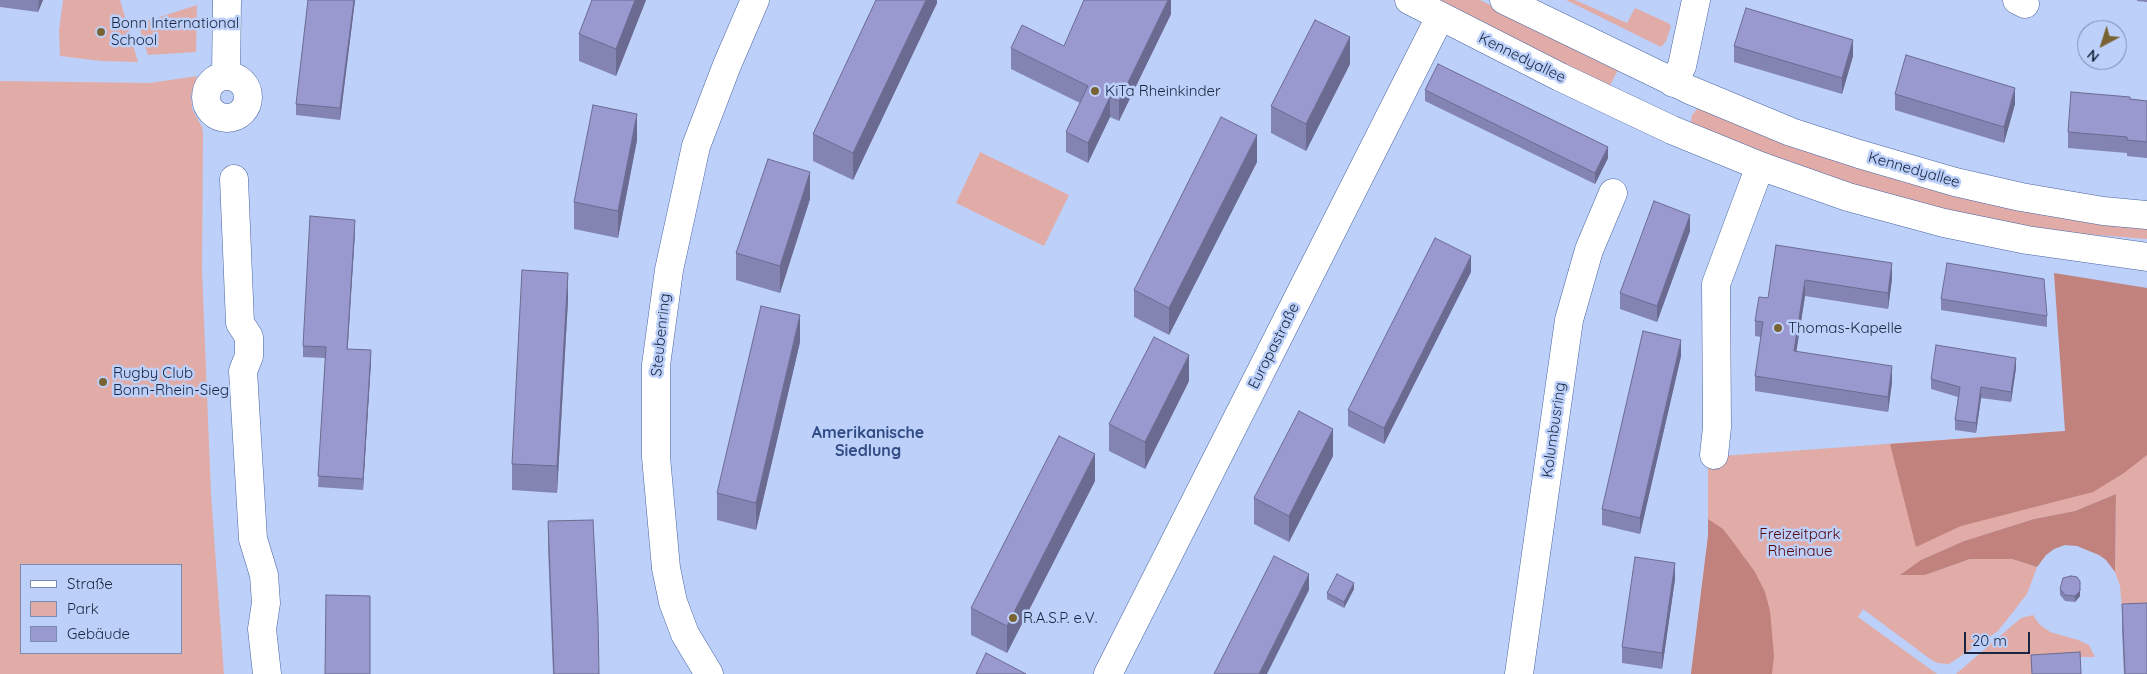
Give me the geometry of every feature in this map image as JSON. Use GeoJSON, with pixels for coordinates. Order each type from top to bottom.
{"type":"FeatureCollection","features":[{"type":"Feature","properties":{"kind":"street"},"geometry":{"type":"LineString","coordinates":[[226,76],[227,0]]}},
{"type":"Feature","properties":{"kind":"street","name":"Steubenring"},"geometry":{"type":"LineString","coordinates":[[708,674],[684,634],[673,602],[666,568],[656,457],[656,365],[668,270],[696,146],[726,65],[755,0]]}},
{"type":"Feature","properties":{"kind":"street","name":"Kennedyallee"},"geometry":{"type":"LineString","coordinates":[[1409,0],[1440,18],[1672,130],[1760,166],[1848,197],[1944,223],[2026,240],[2147,257]]}},
{"type":"Feature","properties":{"kind":"street","name":"Kennedyallee"},"geometry":{"type":"LineString","coordinates":[[1504,0],[1673,82],[1791,132],[1955,182],[2085,208],[2147,215]]}},
{"type":"Feature","properties":{"kind":"street"},"geometry":{"type":"LineString","coordinates":[[1636,113],[1673,82],[1682,66],[1696,0]]}},
{"type":"Feature","properties":{"kind":"street","name":"Europastraße"},"geometry":{"type":"LineString","coordinates":[[1108,674],[1440,18]]}},
{"type":"Feature","properties":{"kind":"street"},"geometry":{"type":"LineString","coordinates":[[1672,130],[1673,82]]}},
{"type":"Feature","properties":{"kind":"street"},"geometry":{"type":"LineString","coordinates":[[1714,455],[1716,427],[1716,284],[1760,166]]}},
{"type":"Feature","properties":{"kind":"street"},"geometry":{"type":"LineString","coordinates":[[234,178],[240,323],[249,337],[249,356],[243,371],[253,539],[264,575],[266,603],[262,629],[267,674]]}},
{"type":"Feature","properties":{"kind":"street","name":"Kolumbusring"},"geometry":{"type":"LineString","coordinates":[[1519,674],[1569,320],[1589,250],[1613,193]]}},
{"type":"Feature","properties":{"kind":"green space"},"geometry":{"type":"Polygon","coordinates":[[[63,0],[120,0],[138,62],[101,61],[60,56],[59,31],[63,0]]]}},
{"type":"Feature","properties":{"kind":"green space"},"geometry":{"type":"Polygon","coordinates":[[[1431,0],[1480,0],[1619,68],[1608,89],[1431,0]]]}},
{"type":"Feature","properties":{"kind":"green space"},"geometry":{"type":"Polygon","coordinates":[[[1566,0],[1575,0],[1627,23],[1635,8],[1671,26],[1666,41],[1661,47],[1566,0]]]}},
{"type":"Feature","properties":{"kind":"green space"},"geometry":{"type":"Polygon","coordinates":[[[197,5],[196,52],[148,55],[138,24],[197,5]]]}},
{"type":"Feature","properties":{"kind":"green space","name":"Rugby Club Bonn-Rhein-Sieg"},"geometry":{"type":"Polygon","coordinates":[[[197,76],[191,95],[192,109],[202,127],[203,133],[202,270],[211,494],[224,674],[0,674],[0,81],[150,83],[197,76]]]}},
{"type":"Feature","properties":{"kind":"green space"},"geometry":{"type":"Polygon","coordinates":[[[1703,107],[2147,226],[2147,239],[2010,228],[1837,183],[1693,128],[1691,122],[1692,115],[1697,109],[1703,107]]]}},
{"type":"Feature","properties":{"kind":"green space"},"geometry":{"type":"Polygon","coordinates":[[[980,152],[1069,195],[1044,246],[956,203],[980,152]]]}},
{"type":"Feature","properties":{"kind":"green space","name":"Freizeitpark Rheinaue"},"geometry":{"type":"Polygon","coordinates":[[[2147,288],[2147,630],[2123,621],[2120,586],[2115,572],[2116,494],[2075,511],[2034,519],[1964,541],[1921,560],[1925,575],[1970,559],[2012,559],[2037,567],[2027,594],[1998,631],[1949,664],[1937,663],[1930,659],[1863,609],[1858,617],[1937,674],[1691,674],[1708,536],[1708,457],[2065,431],[2147,288]]]}},
{"type":"Feature","properties":{"kind":"green space"},"geometry":{"type":"Polygon","coordinates":[[[2033,615],[2039,624],[2050,632],[2089,645],[2095,657],[2038,657],[2038,674],[1956,674],[2021,618],[2033,615]]]}},
{"type":"Feature","properties":{"kind":"shaded area"},"geometry":{"type":"Polygon","coordinates":[[[2054,273],[2147,288],[2147,455],[2124,473],[2093,492],[1961,526],[1916,547],[1890,444],[2065,431],[2054,273]]]}},
{"type":"Feature","properties":{"kind":"shaded area"},"geometry":{"type":"Polygon","coordinates":[[[2116,494],[2115,572],[2106,560],[2099,555],[2077,546],[2065,545],[2054,549],[2046,555],[2037,567],[2012,559],[1970,559],[1925,575],[1900,575],[1921,560],[1964,541],[2034,519],[2075,511],[2116,494]]]}},
{"type":"Feature","properties":{"kind":"shaded area"},"geometry":{"type":"Polygon","coordinates":[[[1708,519],[1723,529],[1755,572],[1765,592],[1770,611],[1774,655],[1772,674],[1691,674],[1708,536],[1708,519]]]}},
{"type":"Feature","properties":{"kind":"building"},"geometry":{"type":"Polygon","coordinates":[[[308,0],[354,0],[340,108],[296,104],[308,0]]]}},
{"type":"Feature","properties":{"kind":"building"},"geometry":{"type":"Polygon","coordinates":[[[592,0],[635,0],[616,49],[579,34],[592,0]]]}},
{"type":"Feature","properties":{"kind":"building"},"geometry":{"type":"Polygon","coordinates":[[[876,0],[926,0],[853,153],[813,134],[876,0]]]}},
{"type":"Feature","properties":{"kind":"building","name":"KiTa Rheinkinder"},"geometry":{"type":"Polygon","coordinates":[[[1084,0],[1168,0],[1119,101],[1110,97],[1088,143],[1066,132],[1088,86],[1011,48],[1022,25],[1064,46],[1084,0]]]}},
{"type":"Feature","properties":{"kind":"building"},"geometry":{"type":"Polygon","coordinates":[[[1746,8],[1853,40],[1842,78],[1734,46],[1746,8]]]}},
{"type":"Feature","properties":{"kind":"building"},"geometry":{"type":"Polygon","coordinates":[[[1315,20],[1350,37],[1306,124],[1271,106],[1315,20]]]}},
{"type":"Feature","properties":{"kind":"building"},"geometry":{"type":"Polygon","coordinates":[[[1906,55],[2015,88],[2004,127],[1895,94],[1906,55]]]}},
{"type":"Feature","properties":{"kind":"building"},"geometry":{"type":"Polygon","coordinates":[[[1438,64],[1608,147],[1595,173],[1425,90],[1438,64]]]}},
{"type":"Feature","properties":{"kind":"building"},"geometry":{"type":"Polygon","coordinates":[[[2071,92],[2130,97],[2130,99],[2147,101],[2147,142],[2127,140],[2127,137],[2068,132],[2071,92]]]}},
{"type":"Feature","properties":{"kind":"building"},"geometry":{"type":"Polygon","coordinates":[[[593,105],[637,114],[618,211],[574,202],[593,105]]]}},
{"type":"Feature","properties":{"kind":"building"},"geometry":{"type":"Polygon","coordinates":[[[1221,117],[1257,135],[1169,308],[1134,290],[1221,117]]]}},
{"type":"Feature","properties":{"kind":"building"},"geometry":{"type":"Polygon","coordinates":[[[768,159],[810,172],[780,266],[736,253],[768,159]]]}},
{"type":"Feature","properties":{"kind":"building"},"geometry":{"type":"Polygon","coordinates":[[[1654,201],[1690,215],[1657,306],[1620,293],[1654,201]]]}},
{"type":"Feature","properties":{"kind":"building"},"geometry":{"type":"Polygon","coordinates":[[[310,216],[355,220],[347,349],[371,350],[363,479],[318,476],[326,347],[303,346],[310,216]]]}},
{"type":"Feature","properties":{"kind":"building"},"geometry":{"type":"Polygon","coordinates":[[[1435,238],[1471,256],[1384,428],[1348,410],[1435,238]]]}},
{"type":"Feature","properties":{"kind":"building"},"geometry":{"type":"Polygon","coordinates":[[[1776,245],[1892,263],[1888,293],[1805,280],[1794,351],[1892,366],[1888,397],[1755,376],[1763,322],[1755,321],[1759,297],[1768,298],[1776,245]]]}},
{"type":"Feature","properties":{"kind":"building"},"geometry":{"type":"Polygon","coordinates":[[[1947,263],[2044,279],[2047,316],[1941,299],[1947,263]]]}},
{"type":"Feature","properties":{"kind":"building"},"geometry":{"type":"Polygon","coordinates":[[[522,270],[568,273],[557,466],[512,464],[522,270]]]}},
{"type":"Feature","properties":{"kind":"building"},"geometry":{"type":"Polygon","coordinates":[[[761,306],[800,315],[756,503],[717,493],[761,306]]]}},
{"type":"Feature","properties":{"kind":"building"},"geometry":{"type":"Polygon","coordinates":[[[1643,331],[1681,340],[1640,518],[1602,509],[1643,331]]]}},
{"type":"Feature","properties":{"kind":"building"},"geometry":{"type":"Polygon","coordinates":[[[1154,337],[1189,355],[1145,442],[1109,424],[1154,337]]]}},
{"type":"Feature","properties":{"kind":"building"},"geometry":{"type":"Polygon","coordinates":[[[1936,345],[2016,358],[2011,392],[1981,387],[1976,423],[1955,420],[1960,387],[1931,379],[1936,345]]]}},
{"type":"Feature","properties":{"kind":"building"},"geometry":{"type":"Polygon","coordinates":[[[1299,411],[1333,429],[1289,516],[1254,498],[1299,411]]]}},
{"type":"Feature","properties":{"kind":"building"},"geometry":{"type":"Polygon","coordinates":[[[1059,436],[1095,454],[1007,626],[971,608],[1059,436]]]}},
{"type":"Feature","properties":{"kind":"building"},"geometry":{"type":"Polygon","coordinates":[[[593,520],[599,674],[554,674],[548,521],[593,520]]]}},
{"type":"Feature","properties":{"kind":"building"},"geometry":{"type":"Polygon","coordinates":[[[1274,556],[1309,574],[1259,674],[1214,674],[1274,556]]]}},
{"type":"Feature","properties":{"kind":"building"},"geometry":{"type":"Polygon","coordinates":[[[1635,557],[1675,563],[1662,653],[1622,647],[1635,557]]]}},
{"type":"Feature","properties":{"kind":"building"},"geometry":{"type":"Polygon","coordinates":[[[1337,574],[1354,583],[1344,602],[1327,593],[1337,574]]]}},
{"type":"Feature","properties":{"kind":"building"},"geometry":{"type":"Polygon","coordinates":[[[2077,577],[2080,581],[2080,591],[2075,596],[2065,595],[2060,589],[2063,578],[2077,577]]]}},
{"type":"Feature","properties":{"kind":"building"},"geometry":{"type":"Polygon","coordinates":[[[326,595],[370,596],[370,674],[325,674],[326,595]]]}},
{"type":"Feature","properties":{"kind":"building"},"geometry":{"type":"Polygon","coordinates":[[[2147,603],[2147,674],[2125,674],[2122,604],[2147,603]]]}},
{"type":"Feature","properties":{"kind":"building"},"geometry":{"type":"Polygon","coordinates":[[[2080,652],[2081,674],[2032,674],[2031,655],[2080,652]]]}},
{"type":"Feature","properties":{"kind":"building"},"geometry":{"type":"Polygon","coordinates":[[[986,653],[1026,674],[976,674],[986,653]]]}},
{"type":"Feature","properties":{"kind":"place","name":"Bonn International School"},"geometry":{"type":"Point","coordinates":[101,32]}},
{"type":"Feature","properties":{"kind":"place","name":"KiTa Rheinkinder"},"geometry":{"type":"Point","coordinates":[1095,91]}},
{"type":"Feature","properties":{"kind":"place","name":"Thomas-Kapelle"},"geometry":{"type":"Point","coordinates":[1778,328]}},
{"type":"Feature","properties":{"kind":"place","name":"Rugby Club Bonn-Rhein-Sieg"},"geometry":{"type":"Point","coordinates":[103,382]}},
{"type":"Feature","properties":{"kind":"place","name":"R.A.S.P. e.V."},"geometry":{"type":"Point","coordinates":[1013,618]}},
{"type":"Feature","properties":{"kind":"district","name":"Amerikanische Siedlung"},"geometry":{"type":"Point","coordinates":[868,442]}}]}
